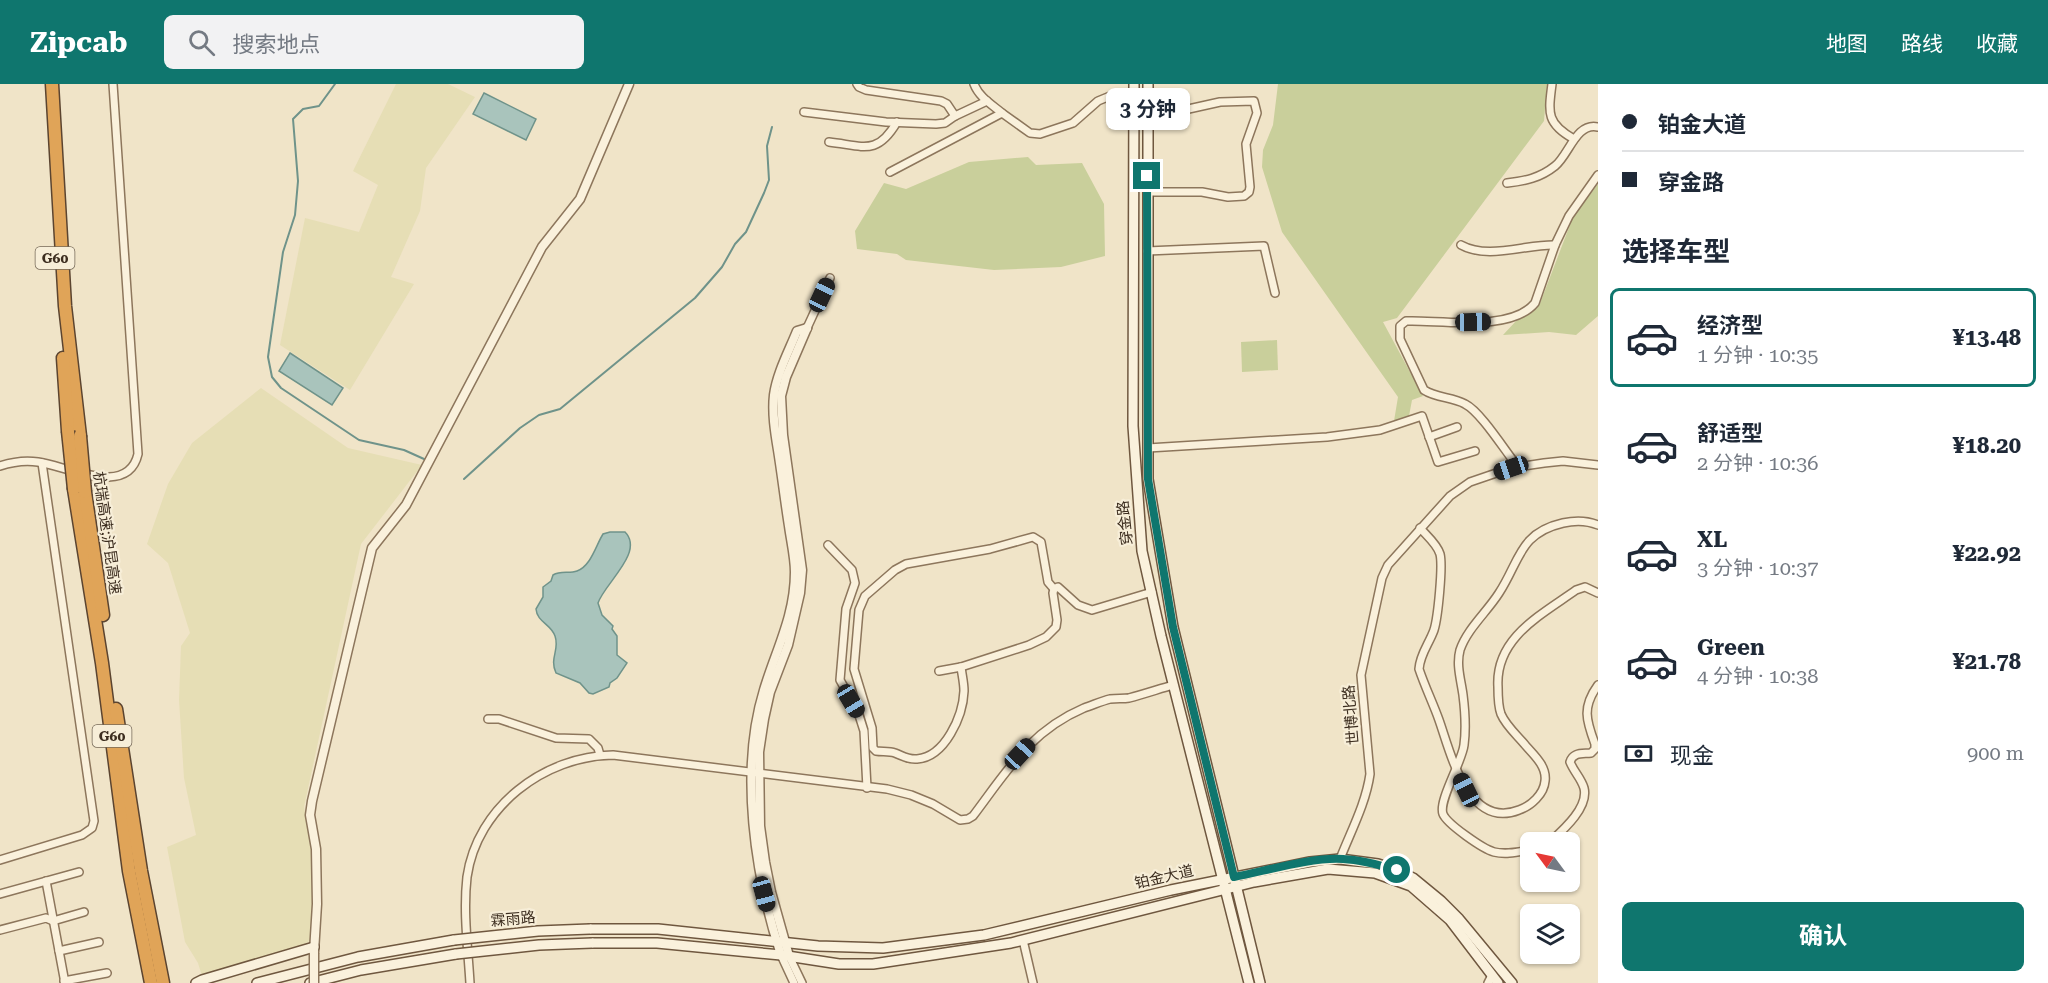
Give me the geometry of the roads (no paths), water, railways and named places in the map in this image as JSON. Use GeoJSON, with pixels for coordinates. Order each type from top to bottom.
{"type":"FeatureCollection","features":[{"type":"Feature","properties":{"kind":"highway","name":"杭瑞高速;沪昆高速"},"geometry":{"type":"LineString","coordinates":[[44,84],[80,490],[129,871],[152,983]]}},
{"type":"Feature","properties":{"kind":"highway","name":"杭瑞高速;沪昆高速"},"geometry":{"type":"LineString","coordinates":[[52,84],[64,306],[74,433]]}},
{"type":"Feature","properties":{"kind":"highway","name":"杭瑞高速;沪昆高速"},"geometry":{"type":"LineString","coordinates":[[80,490],[141,871],[163,983]]}},
{"type":"Feature","properties":{"kind":"main road","name":"穿金路"},"geometry":{"type":"LineString","coordinates":[[1148,84],[1148,479],[1173,627],[1260,983]]}},
{"type":"Feature","properties":{"kind":"main road","name":"穿金路"},"geometry":{"type":"LineString","coordinates":[[1134,88],[1132,426],[1142,551],[1173,685],[1249,983]]}},
{"type":"Feature","properties":{"kind":"main road","name":"铂金大道"},"geometry":{"type":"LineString","coordinates":[[785,955],[839,964],[873,964],[987,949],[1310,862],[1340,859],[1358,860],[1397,870],[1420,883],[1459,919],[1512,983]]}},
{"type":"Feature","properties":{"kind":"main road","name":"铂金大道"},"geometry":{"type":"LineString","coordinates":[[1235,882],[1328,869],[1376,873],[1395,879],[1411,886],[1450,920],[1490,979],[1498,983]]}},
{"type":"Feature","properties":{"kind":"main road","name":"铂金大道"},"geometry":{"type":"LineString","coordinates":[[780,941],[883,948],[949,940],[1008,930],[1171,890],[1224,885]]}},
{"type":"Feature","properties":{"kind":"main road","name":"霖雨路"},"geometry":{"type":"LineString","coordinates":[[257,983],[358,957],[454,940],[538,931],[658,929],[780,941]]}},
{"type":"Feature","properties":{"kind":"main road","name":"霖雨路"},"geometry":{"type":"LineString","coordinates":[[312,983],[384,966],[456,954],[539,945],[657,943],[785,955]]}},
{"type":"Feature","properties":{"kind":"main road"},"geometry":{"type":"LineString","coordinates":[[196,983],[314,950]]}},
{"type":"Feature","properties":{"kind":"street"},"geometry":{"type":"LineString","coordinates":[[0,466],[17,462],[42,463],[92,475],[110,476],[129,472],[136,465],[138,454],[112,84]]}},
{"type":"Feature","properties":{"kind":"street"},"geometry":{"type":"LineString","coordinates":[[312,983],[317,904],[316,849],[310,815],[319,768],[372,548],[406,506],[542,247],[580,199],[629,84]]}},
{"type":"Feature","properties":{"kind":"street"},"geometry":{"type":"LineString","coordinates":[[857,84],[866,90],[941,100],[947,104],[955,116]]}},
{"type":"Feature","properties":{"kind":"street"},"geometry":{"type":"LineString","coordinates":[[974,84],[976,90],[1002,113],[1030,133],[1040,134],[1073,123],[1098,101],[1134,88]]}},
{"type":"Feature","properties":{"kind":"street"},"geometry":{"type":"LineString","coordinates":[[1552,84],[1551,111],[1554,124],[1558,130],[1575,139]]}},
{"type":"Feature","properties":{"kind":"street"},"geometry":{"type":"LineString","coordinates":[[804,112],[897,122],[945,123],[987,101]]}},
{"type":"Feature","properties":{"kind":"street"},"geometry":{"type":"LineString","coordinates":[[1147,108],[1184,110],[1220,102],[1254,101],[1257,113],[1246,144],[1250,187],[1249,192],[1244,196],[1228,197],[1202,192],[1147,192]]}},
{"type":"Feature","properties":{"kind":"street"},"geometry":{"type":"LineString","coordinates":[[890,172],[1002,113]]}},
{"type":"Feature","properties":{"kind":"street"},"geometry":{"type":"LineString","coordinates":[[829,142],[871,147],[880,144],[888,137],[897,122]]}},
{"type":"Feature","properties":{"kind":"street"},"geometry":{"type":"LineString","coordinates":[[1507,183],[1537,177],[1556,165],[1584,129],[1598,127]]}},
{"type":"Feature","properties":{"kind":"street"},"geometry":{"type":"LineString","coordinates":[[1518,467],[1475,412],[1466,404],[1429,394],[1424,390],[1400,339],[1400,326],[1406,321],[1489,322],[1519,315],[1529,310],[1535,303],[1555,244],[1569,216],[1598,175]]}},
{"type":"Feature","properties":{"kind":"street"},"geometry":{"type":"LineString","coordinates":[[1461,245],[1466,248],[1487,250],[1555,244]]}},
{"type":"Feature","properties":{"kind":"street"},"geometry":{"type":"LineString","coordinates":[[1147,251],[1264,246],[1275,293]]}},
{"type":"Feature","properties":{"kind":"street"},"geometry":{"type":"LineString","coordinates":[[794,983],[780,941],[771,892],[762,838],[756,773],[770,692],[788,645],[800,593],[802,570],[783,435],[781,396],[786,377],[830,278]]}},
{"type":"Feature","properties":{"kind":"street"},"geometry":{"type":"LineString","coordinates":[[1148,448],[1327,437],[1380,430],[1422,416],[1438,462],[1476,451]]}},
{"type":"Feature","properties":{"kind":"street"},"geometry":{"type":"LineString","coordinates":[[1429,437],[1457,427]]}},
{"type":"Feature","properties":{"kind":"street","name":"世博北路"},"geometry":{"type":"LineString","coordinates":[[1340,859],[1370,774],[1361,675],[1382,578],[1388,565],[1420,528],[1461,487],[1518,467],[1563,461],[1598,465]]}},
{"type":"Feature","properties":{"kind":"street"},"geometry":{"type":"LineString","coordinates":[[0,860],[82,835],[92,828],[94,820],[42,463]]}},
{"type":"Feature","properties":{"kind":"street"},"geometry":{"type":"LineString","coordinates":[[1520,851],[1507,853],[1489,850],[1449,822],[1443,814],[1442,807],[1464,745],[1463,698],[1458,664],[1460,650],[1499,593],[1524,545],[1531,537],[1552,525],[1571,521],[1598,525]]}},
{"type":"Feature","properties":{"kind":"street"},"geometry":{"type":"LineString","coordinates":[[1420,528],[1436,545],[1440,556],[1434,628],[1420,659],[1419,669],[1456,770],[1466,790],[1472,798],[1495,812],[1516,812],[1527,807],[1542,791],[1545,781],[1544,769],[1538,759],[1506,724],[1500,713],[1497,678],[1505,651],[1525,627],[1576,590],[1585,587],[1598,593]]}},
{"type":"Feature","properties":{"kind":"street"},"geometry":{"type":"LineString","coordinates":[[939,671],[961,668],[1029,645],[1052,632],[1056,627],[1054,589],[1048,582],[1041,542],[1033,537],[990,549],[906,564],[895,570],[865,596],[858,610],[854,669],[872,728],[873,748],[876,751],[892,752],[914,759],[931,756],[950,735],[962,705],[964,690],[961,668]]}},
{"type":"Feature","properties":{"kind":"street"},"geometry":{"type":"LineString","coordinates":[[828,545],[852,570],[855,584],[846,609],[840,680],[858,712],[864,731],[867,788]]}},
{"type":"Feature","properties":{"kind":"street"},"geometry":{"type":"LineString","coordinates":[[1054,589],[1058,587],[1062,589],[1078,605],[1092,610],[1152,592]]}},
{"type":"Feature","properties":{"kind":"street"},"geometry":{"type":"LineString","coordinates":[[470,983],[466,907],[467,876],[478,841],[487,824],[509,797],[541,774],[581,758],[600,755],[631,757],[887,789],[933,804],[960,820],[968,819],[973,816],[1020,754],[1036,736],[1052,724],[1094,704],[1111,699],[1127,698],[1173,685]]}},
{"type":"Feature","properties":{"kind":"street"},"geometry":{"type":"LineString","coordinates":[[1559,832],[1583,804],[1584,788],[1570,762],[1576,754],[1591,753],[1595,749],[1586,714],[1590,698],[1598,685]]}},
{"type":"Feature","properties":{"kind":"street"},"geometry":{"type":"LineString","coordinates":[[488,719],[499,719],[556,738],[589,739],[598,748],[600,755]]}},
{"type":"Feature","properties":{"kind":"street"},"geometry":{"type":"LineString","coordinates":[[0,894],[79,872]]}},
{"type":"Feature","properties":{"kind":"street"},"geometry":{"type":"LineString","coordinates":[[46,881],[64,982],[107,973]]}},
{"type":"Feature","properties":{"kind":"street"},"geometry":{"type":"LineString","coordinates":[[0,930],[46,918],[53,921],[84,912]]}},
{"type":"Feature","properties":{"kind":"street"},"geometry":{"type":"LineString","coordinates":[[1023,940],[1033,983]]}},
{"type":"Feature","properties":{"kind":"street"},"geometry":{"type":"LineString","coordinates":[[58,951],[99,942]]}},
{"type":"Feature","properties":{"kind":"street"},"geometry":{"type":"LineString","coordinates":[[785,955],[802,983]]}},
{"type":"Feature","properties":{"kind":"water"},"geometry":{"type":"Polygon","coordinates":[[[484,93],[536,119],[526,140],[473,114],[484,93]]]}},
{"type":"Feature","properties":{"kind":"water"},"geometry":{"type":"Polygon","coordinates":[[[290,353],[343,388],[332,405],[279,371],[290,353]]]}},
{"type":"Feature","properties":{"kind":"water"},"geometry":{"type":"Polygon","coordinates":[[[625,532],[630,540],[630,549],[627,558],[598,603],[602,615],[613,626],[612,629],[617,636],[617,655],[627,663],[609,687],[593,694],[589,693],[580,683],[556,673],[554,668],[555,636],[539,617],[536,609],[543,597],[543,587],[551,581],[553,575],[574,572],[586,565],[603,534],[625,532]]]}},
{"type":"Feature","properties":{"kind":"waterway"},"geometry":{"type":"LineString","coordinates":[[335,84],[319,106],[303,109],[293,119],[298,181],[295,215],[283,252],[268,357],[272,377],[281,388],[359,440],[404,450],[424,459]]}},
{"type":"Feature","properties":{"kind":"waterway"},"geometry":{"type":"LineString","coordinates":[[464,479],[520,428],[539,415],[560,409],[695,298],[722,267],[735,244],[746,232],[764,193],[769,180],[767,146],[772,127]]}}]}
